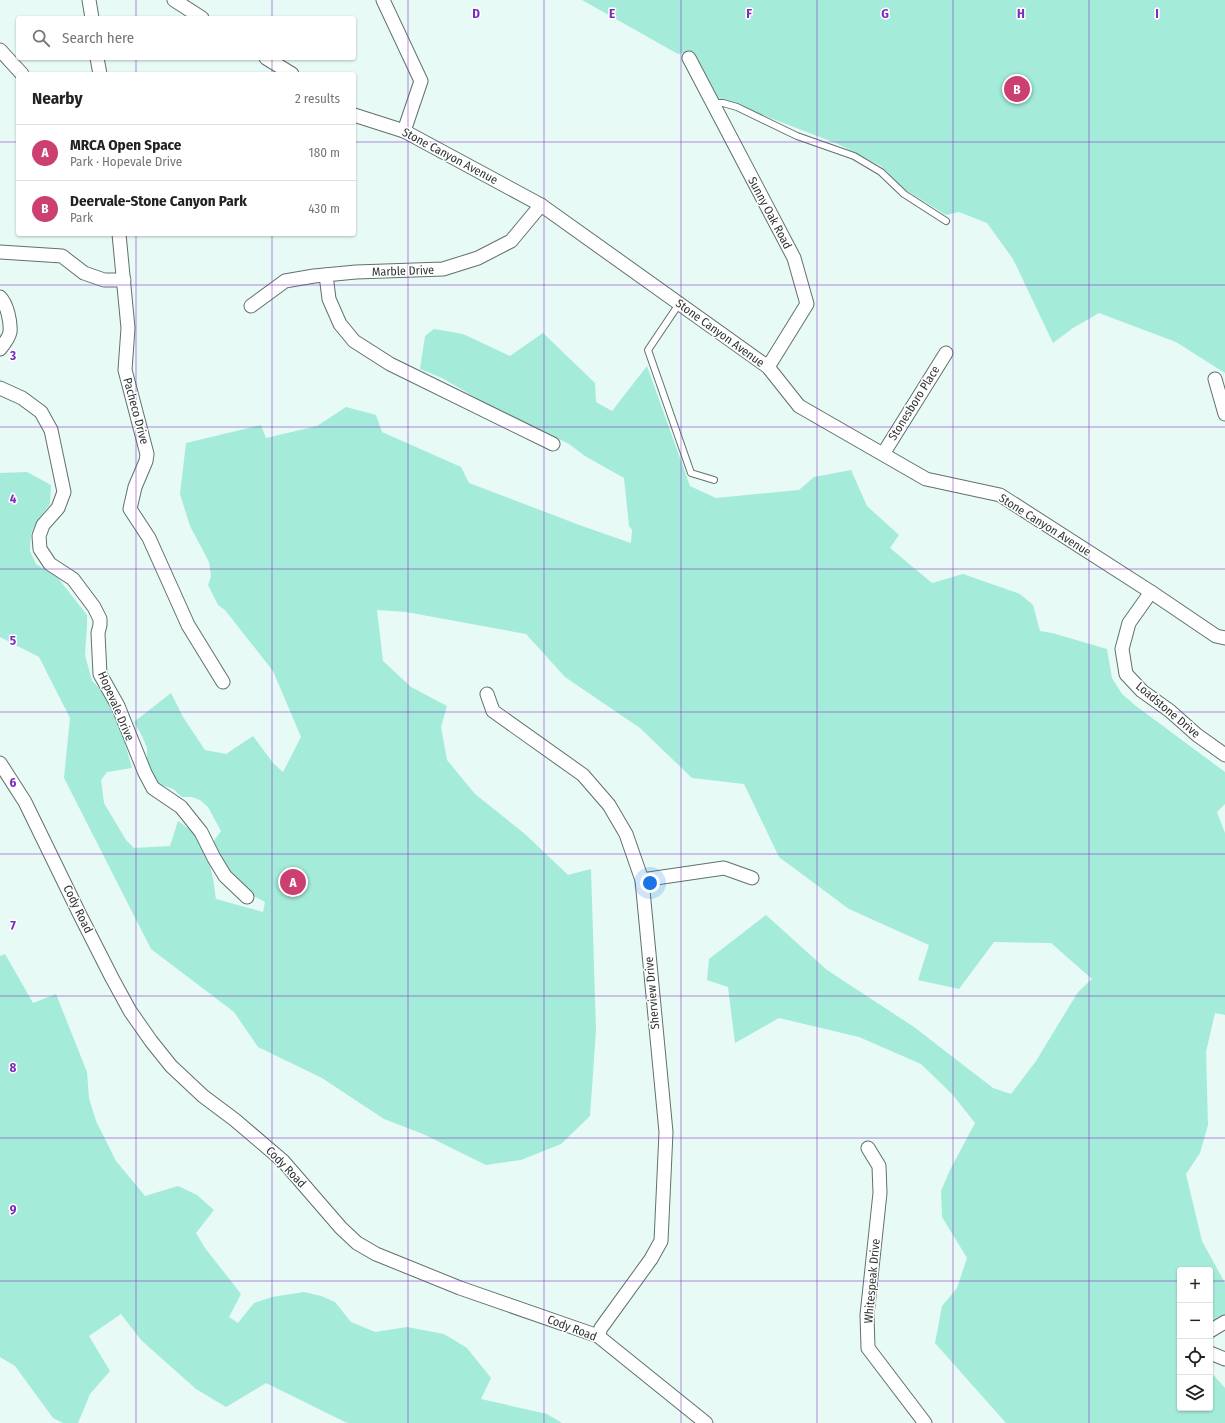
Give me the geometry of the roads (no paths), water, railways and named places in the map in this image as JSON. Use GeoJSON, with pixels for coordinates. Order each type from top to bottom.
{"type":"FeatureCollection","features":[{"type":"Feature","properties":{"kind":"street"},"geometry":{"type":"LineString","coordinates":[[89,0],[92,16]]}},
{"type":"Feature","properties":{"kind":"street"},"geometry":{"type":"LineString","coordinates":[[174,0],[199,16]]}},
{"type":"Feature","properties":{"kind":"street"},"geometry":{"type":"LineString","coordinates":[[383,0],[421,81],[404,131]]}},
{"type":"Feature","properties":{"kind":"street"},"geometry":{"type":"LineString","coordinates":[[0,50],[20,72]]}},
{"type":"Feature","properties":{"kind":"street","name":"Sunny Oak Road"},"geometry":{"type":"LineString","coordinates":[[689,58],[794,258],[808,304],[768,368]]}},
{"type":"Feature","properties":{"kind":"street"},"geometry":{"type":"LineString","coordinates":[[98,60],[100,72]]}},
{"type":"Feature","properties":{"kind":"street"},"geometry":{"type":"LineString","coordinates":[[269,60],[289,72]]}},
{"type":"Feature","properties":{"kind":"street","name":"Stone Canyon Avenue"},"geometry":{"type":"LineString","coordinates":[[356,116],[404,131],[541,205],[768,368],[799,406],[926,479],[1000,496],[1151,592],[1216,636],[1225,638]]}},
{"type":"Feature","properties":{"kind":"street","name":"Marble Drive"},"geometry":{"type":"LineString","coordinates":[[251,306],[285,281],[356,272],[443,270],[478,258],[511,241],[541,205]]}},
{"type":"Feature","properties":{"kind":"street","name":"Pacheco Drive"},"geometry":{"type":"LineString","coordinates":[[119,236],[128,328],[125,370],[146,454],[146,461],[135,487],[130,509],[149,538],[188,625],[223,682]]}},
{"type":"Feature","properties":{"kind":"street"},"geometry":{"type":"LineString","coordinates":[[0,252],[62,256],[84,272],[104,280],[124,280]]}},
{"type":"Feature","properties":{"kind":"street"},"geometry":{"type":"LineString","coordinates":[[326,275],[329,299],[340,324],[354,341],[390,364],[553,444]]}},
{"type":"Feature","properties":{"kind":"street"},"geometry":{"type":"LineString","coordinates":[[0,297],[4,301],[8,314],[10,331],[8,338],[0,349]]}},
{"type":"Feature","properties":{"kind":"street","name":"Stonesboro Place"},"geometry":{"type":"LineString","coordinates":[[883,454],[946,353]]}},
{"type":"Feature","properties":{"kind":"street"},"geometry":{"type":"LineString","coordinates":[[1215,379],[1225,414]]}},
{"type":"Feature","properties":{"kind":"street","name":"Hopevale Drive"},"geometry":{"type":"LineString","coordinates":[[0,388],[22,398],[41,412],[51,430],[64,492],[58,508],[43,525],[40,536],[40,549],[50,564],[73,579],[94,607],[100,619],[98,633],[100,674],[118,706],[145,773],[153,788],[181,807],[201,832],[225,876],[247,897]]}},
{"type":"Feature","properties":{"kind":"street","name":"Loadstone Drive"},"geometry":{"type":"LineString","coordinates":[[1151,592],[1129,623],[1122,649],[1126,674],[1142,691],[1170,711],[1197,735],[1225,755]]}},
{"type":"Feature","properties":{"kind":"street","name":"Sherview Drive"},"geometry":{"type":"LineString","coordinates":[[487,694],[493,711],[583,775],[609,805],[626,834],[642,880],[666,1132],[661,1241],[652,1259],[601,1328],[598,1336]]}},
{"type":"Feature","properties":{"kind":"street","name":"Cody Road"},"geometry":{"type":"LineString","coordinates":[[0,763],[25,802],[80,915],[130,1011],[150,1041],[171,1066],[202,1096],[236,1120],[283,1161],[340,1228],[357,1243],[376,1254],[460,1288],[598,1336],[706,1423]]}},
{"type":"Feature","properties":{"kind":"street"},"geometry":{"type":"LineString","coordinates":[[642,880],[724,868],[752,878]]}},
{"type":"Feature","properties":{"kind":"street","name":"Whitespeak Drive"},"geometry":{"type":"LineString","coordinates":[[868,1148],[879,1166],[880,1193],[867,1315],[868,1348],[925,1423]]}},
{"type":"Feature","properties":{"kind":"street"},"geometry":{"type":"LineString","coordinates":[[1213,1329],[1225,1322]]}},
{"type":"Feature","properties":{"kind":"street"},"geometry":{"type":"LineString","coordinates":[[1213,1354],[1225,1359]]}},
{"type":"Feature","properties":{"kind":"lane"},"geometry":{"type":"LineString","coordinates":[[713,103],[723,103],[737,107],[797,136],[854,156],[881,172],[904,194],[946,221]]}},
{"type":"Feature","properties":{"kind":"lane"},"geometry":{"type":"LineString","coordinates":[[679,304],[648,350],[691,473],[714,480]]}},
{"type":"Feature","properties":{"kind":"place","name":"Deervale-Stone Canyon Park"},"geometry":{"type":"Point","coordinates":[1017,89]}},
{"type":"Feature","properties":{"kind":"place","name":"MRCA Open Space"},"geometry":{"type":"Point","coordinates":[293,882]}}]}
